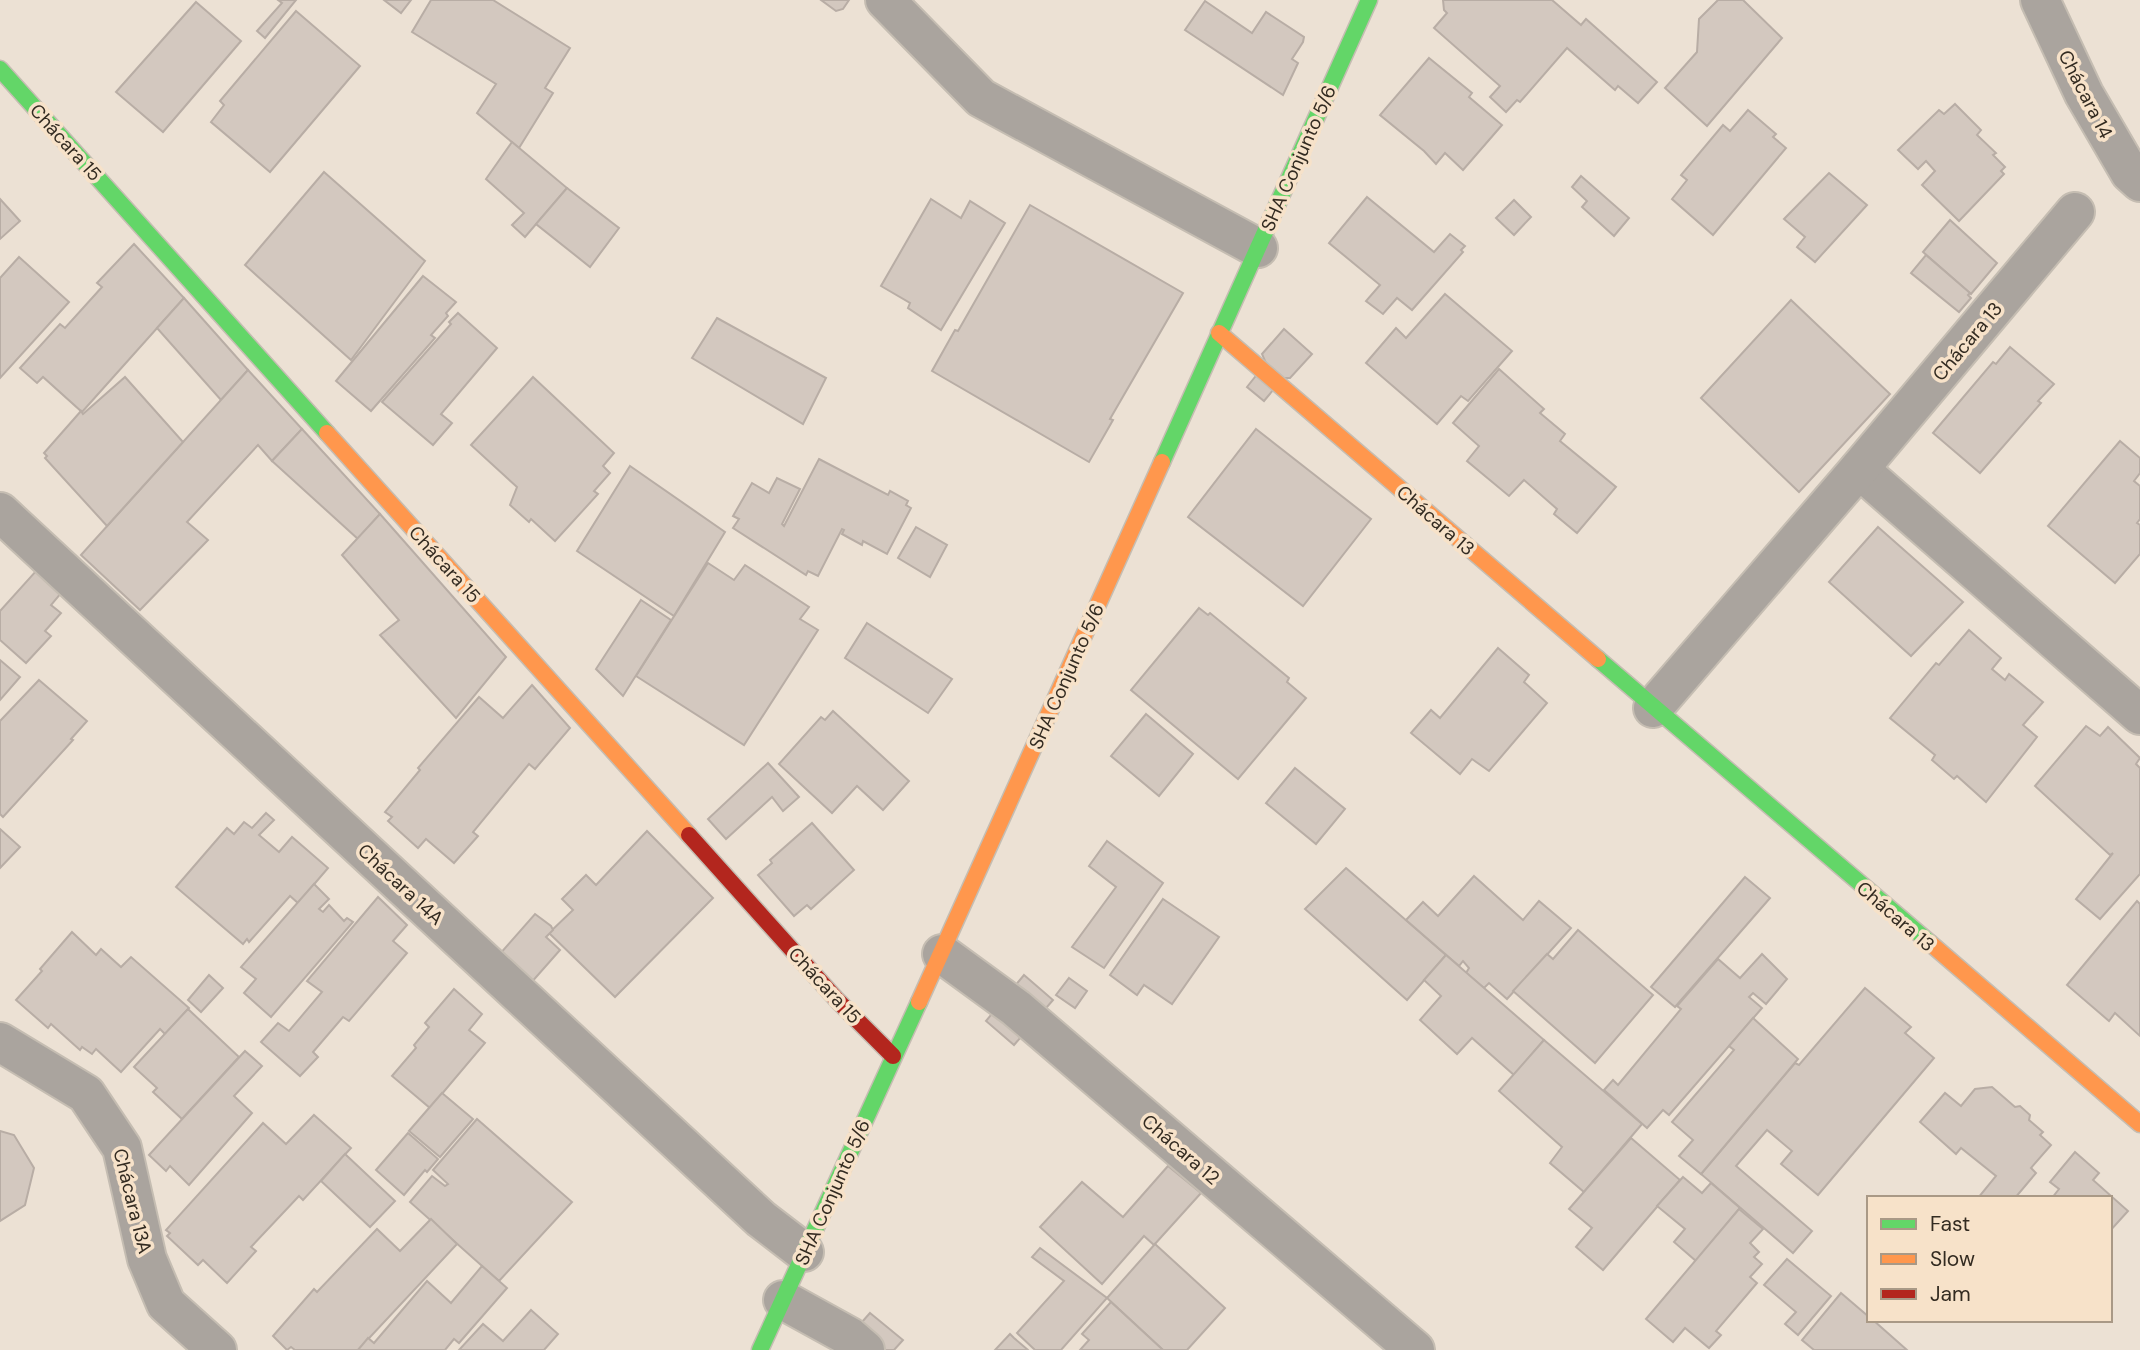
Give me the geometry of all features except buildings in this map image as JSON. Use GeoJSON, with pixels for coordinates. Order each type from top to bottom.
{"type":"FeatureCollection","features":[{"type":"Feature","properties":{"kind":"street"},"geometry":{"type":"LineString","coordinates":[[885,0],[981,98],[1258,248]]}},
{"type":"Feature","properties":{"kind":"street","name":"SHA Conjunto 5/6"},"geometry":{"type":"LineString","coordinates":[[760,1350],[942,954],[1369,0]]}},
{"type":"Feature","properties":{"kind":"street","name":"Chácara 14"},"geometry":{"type":"LineString","coordinates":[[2040,0],[2084,94],[2130,173],[2140,182]]}},
{"type":"Feature","properties":{"kind":"street","name":"Chácara 15"},"geometry":{"type":"LineString","coordinates":[[0,69],[837,999],[893,1056]]}},
{"type":"Feature","properties":{"kind":"street","name":"Chácara 13"},"geometry":{"type":"LineString","coordinates":[[1653,708],[2075,212]]}},
{"type":"Feature","properties":{"kind":"street","name":"Chácara 13"},"geometry":{"type":"LineString","coordinates":[[1219,333],[2140,1124]]}},
{"type":"Feature","properties":{"kind":"street"},"geometry":{"type":"LineString","coordinates":[[1859,469],[2140,715]]}},
{"type":"Feature","properties":{"kind":"street","name":"Chácara 14A"},"geometry":{"type":"LineString","coordinates":[[0,512],[761,1219],[804,1252]]}},
{"type":"Feature","properties":{"kind":"street","name":"Chácara 12"},"geometry":{"type":"LineString","coordinates":[[942,954],[1016,1008],[1415,1350]]}},
{"type":"Feature","properties":{"kind":"street","name":"Chácara 13A"},"geometry":{"type":"LineString","coordinates":[[0,1042],[86,1094],[122,1148],[147,1259],[166,1304],[217,1350]]}},
{"type":"Feature","properties":{"kind":"street"},"geometry":{"type":"LineString","coordinates":[[783,1300],[850,1337],[865,1350]]}},
{"type":"Feature","properties":{"kind":"traffic: fast"},"geometry":{"type":"LineString","coordinates":[[1162,462],[1369,0]]}},
{"type":"Feature","properties":{"kind":"traffic: fast"},"geometry":{"type":"LineString","coordinates":[[0,69],[327,433]]}},
{"type":"Feature","properties":{"kind":"traffic: fast"},"geometry":{"type":"LineString","coordinates":[[1598,659],[1930,943]]}},
{"type":"Feature","properties":{"kind":"traffic: fast"},"geometry":{"type":"LineString","coordinates":[[760,1350],[919,1002]]}},
{"type":"Feature","properties":{"kind":"traffic: slow"},"geometry":{"type":"LineString","coordinates":[[1219,333],[1598,659]]}},
{"type":"Feature","properties":{"kind":"traffic: slow"},"geometry":{"type":"LineString","coordinates":[[327,433],[689,835]]}},
{"type":"Feature","properties":{"kind":"traffic: slow"},"geometry":{"type":"LineString","coordinates":[[919,1002],[1162,462]]}},
{"type":"Feature","properties":{"kind":"traffic: slow"},"geometry":{"type":"LineString","coordinates":[[1930,943],[2140,1124]]}},
{"type":"Feature","properties":{"kind":"traffic: jam"},"geometry":{"type":"LineString","coordinates":[[689,835],[837,1000],[893,1056]]}}]}
